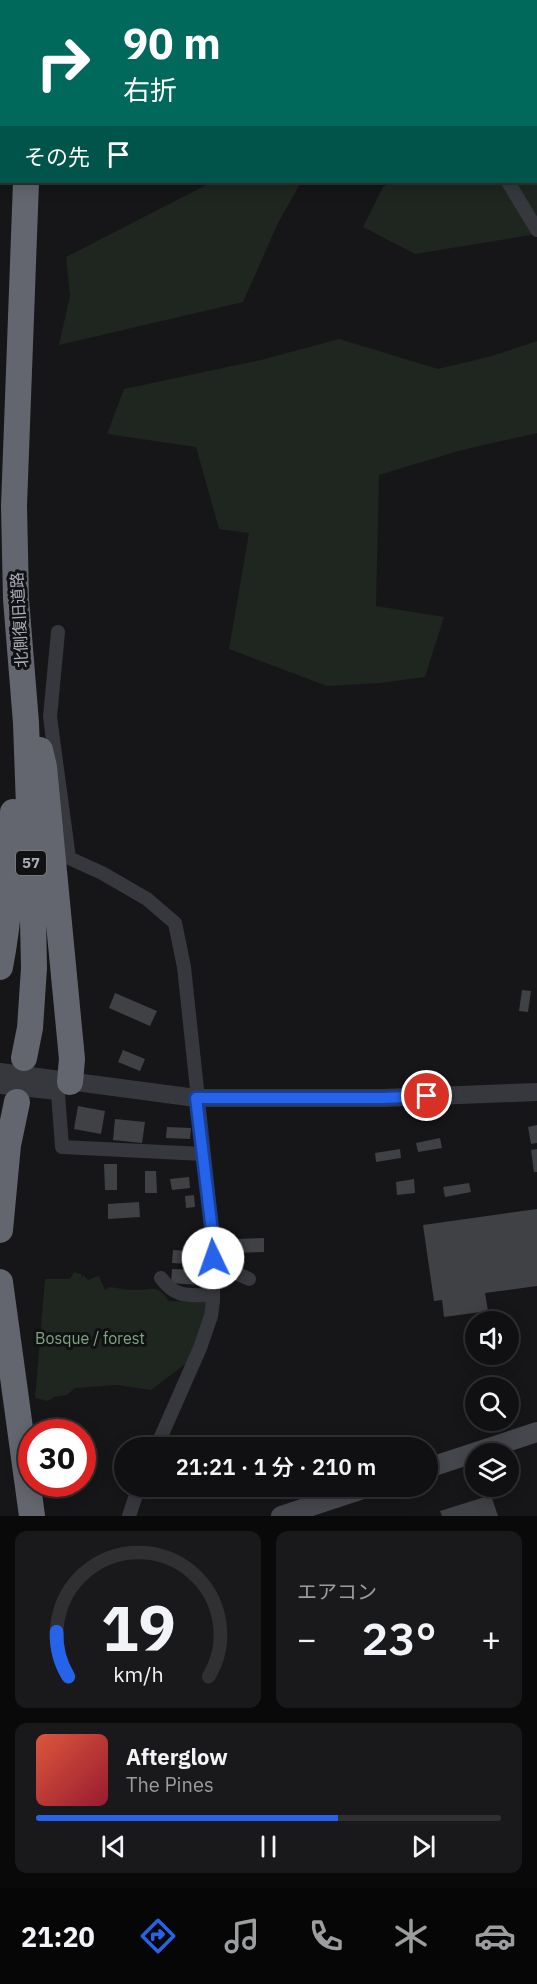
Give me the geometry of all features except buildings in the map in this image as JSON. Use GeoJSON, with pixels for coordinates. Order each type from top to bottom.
{"type":"FeatureCollection","features":[{"type":"Feature","properties":{"kind":"highway","name":"北側復旧道路"},"geometry":{"type":"LineString","coordinates":[[24,1058],[30,1028],[34,968],[26,723],[16,599],[14,506],[26,183]]}},
{"type":"Feature","properties":{"kind":"highway"},"geometry":{"type":"LineString","coordinates":[[0,967],[6,937],[11,870],[14,729],[22,668]]}},
{"type":"Feature","properties":{"kind":"highway"},"geometry":{"type":"LineString","coordinates":[[22,668],[44,767],[72,1059],[70,1082]]}},
{"type":"Feature","properties":{"kind":"highway"},"geometry":{"type":"LineString","coordinates":[[0,1230],[8,1145],[8,1094]]}},
{"type":"Feature","properties":{"kind":"highway"},"geometry":{"type":"LineString","coordinates":[[0,1282],[32,1516]]}},
{"type":"Feature","properties":{"kind":"main road"},"geometry":{"type":"LineString","coordinates":[[438,1465],[537,1432]]}},
{"type":"Feature","properties":{"kind":"main road"},"geometry":{"type":"LineString","coordinates":[[281,1516],[339,1497]]}},
{"type":"Feature","properties":{"kind":"street"},"geometry":{"type":"LineString","coordinates":[[509,183],[537,230]]}},
{"type":"Feature","properties":{"kind":"street"},"geometry":{"type":"LineString","coordinates":[[58,632],[50,717],[69,858],[102,873],[147,899],[175,923],[184,967],[196,1098],[213,1240],[213,1295],[211,1316],[200,1348],[161,1437]]}},
{"type":"Feature","properties":{"kind":"street"},"geometry":{"type":"LineString","coordinates":[[0,837],[2,841],[0,875]]}},
{"type":"Feature","properties":{"kind":"street"},"geometry":{"type":"LineString","coordinates":[[0,1072],[196,1098],[383,1098],[537,1092]]}},
{"type":"Feature","properties":{"kind":"street"},"geometry":{"type":"LineString","coordinates":[[8,1094],[58,1093],[62,1147],[203,1154]]}},
{"type":"Feature","properties":{"kind":"street"},"geometry":{"type":"LineString","coordinates":[[213,1240],[222,1238],[224,1266],[249,1279]]}},
{"type":"Feature","properties":{"kind":"street"},"geometry":{"type":"LineString","coordinates":[[161,1278],[174,1292],[184,1295],[213,1295]]}},
{"type":"Feature","properties":{"kind":"street"},"geometry":{"type":"LineString","coordinates":[[129,1516],[135,1497]]}},
{"type":"Feature","properties":{"kind":"green space"},"geometry":{"type":"Polygon","coordinates":[[[210,183],[300,183],[278,223],[243,302],[59,345],[70,296],[66,257],[210,183]]]}},
{"type":"Feature","properties":{"kind":"green space"},"geometry":{"type":"Polygon","coordinates":[[[389,183],[537,183],[537,234],[415,254],[363,227],[383,187],[389,183]]]}},
{"type":"Feature","properties":{"kind":"green space"},"geometry":{"type":"Polygon","coordinates":[[[339,339],[438,369],[492,356],[537,341],[537,433],[462,450],[379,475],[376,606],[444,617],[425,677],[380,683],[327,686],[229,649],[249,533],[219,529],[196,447],[107,434],[124,389],[261,360],[339,339]]]}},
{"type":"Feature","properties":{"kind":"green space","name":"Bosque / forest"},"geometry":{"type":"Polygon","coordinates":[[[74,1272],[81,1274],[82,1278],[83,1275],[88,1280],[99,1276],[105,1290],[110,1287],[132,1290],[154,1289],[161,1292],[169,1301],[196,1302],[216,1289],[192,1359],[151,1390],[117,1385],[75,1388],[67,1395],[54,1397],[48,1401],[35,1398],[45,1279],[70,1279],[74,1272]]]}},
{"type":"Feature","properties":{"kind":"route"},"geometry":{"type":"LineString","coordinates":[[213,1258],[213,1240],[196,1098],[427,1096]]}}]}
